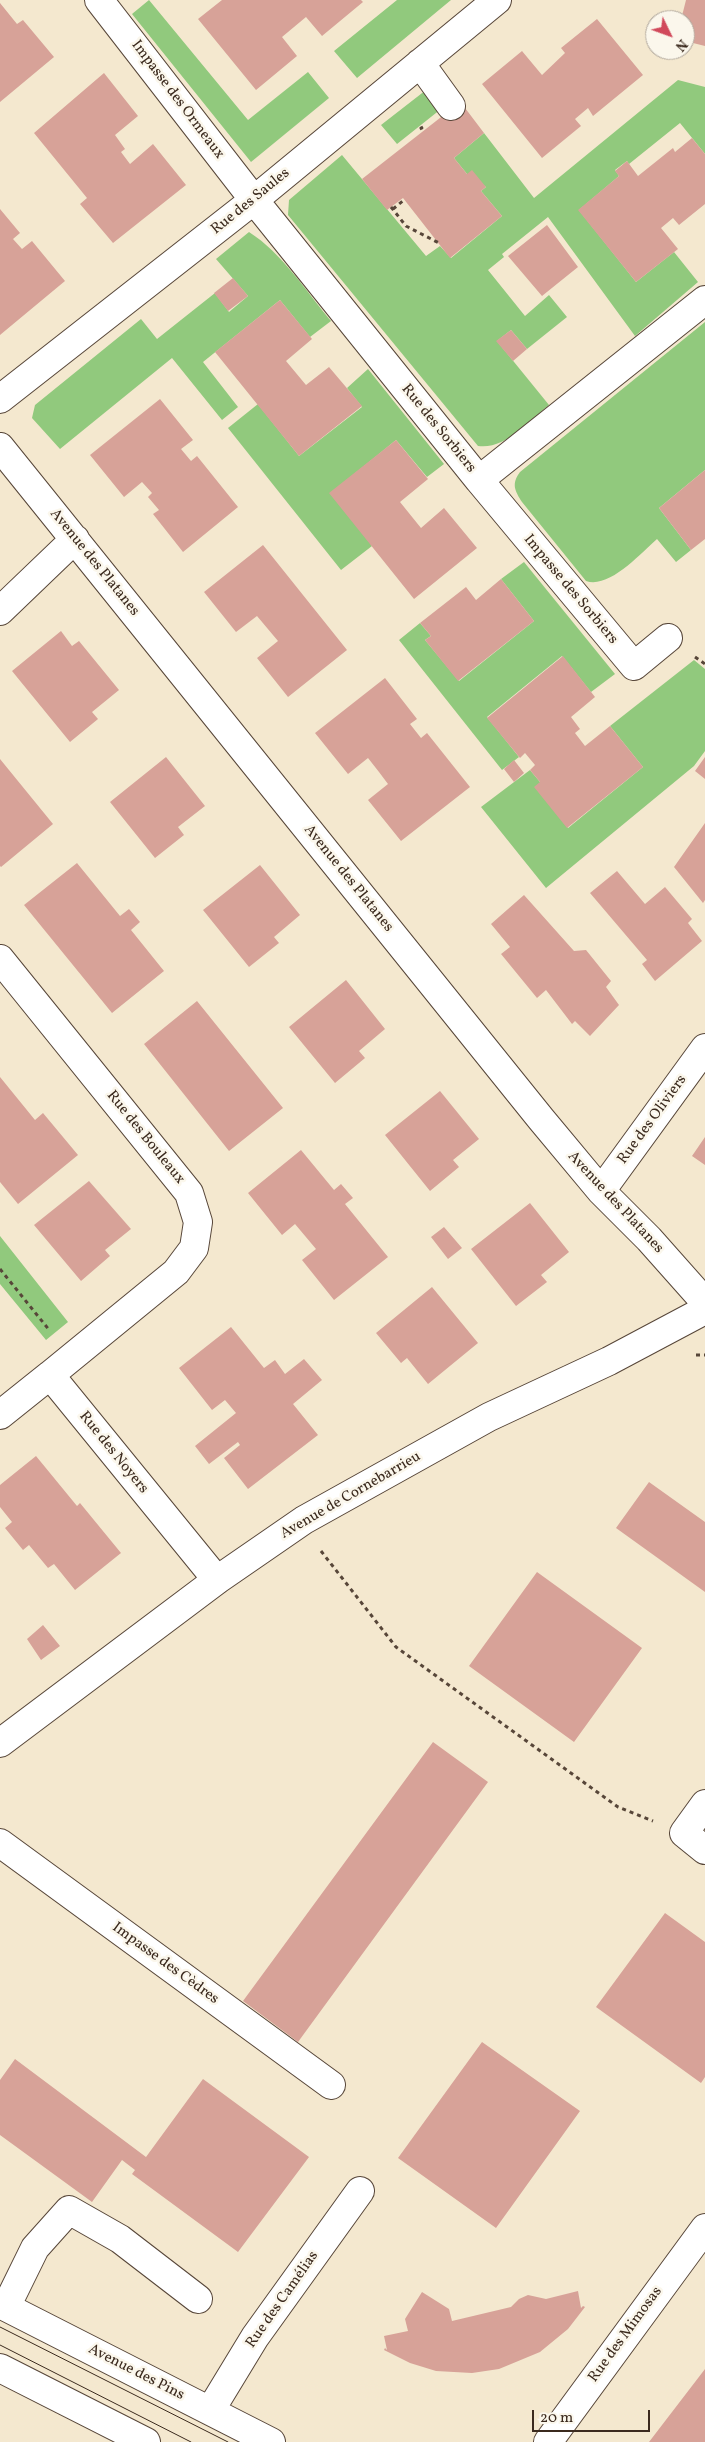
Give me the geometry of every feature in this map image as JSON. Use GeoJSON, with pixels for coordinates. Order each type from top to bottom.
{"type":"FeatureCollection","features":[{"type":"Feature","properties":{"kind":"street","name":"Impasse des Ormeaux"},"geometry":{"type":"LineString","coordinates":[[99,0],[254,200]]}},
{"type":"Feature","properties":{"kind":"street","name":"Rue des Saules"},"geometry":{"type":"LineString","coordinates":[[0,400],[254,200],[497,0]]}},
{"type":"Feature","properties":{"kind":"street"},"geometry":{"type":"LineString","coordinates":[[420,63],[451,106]]}},
{"type":"Feature","properties":{"kind":"street","name":"Rue des Sorbiers"},"geometry":{"type":"LineString","coordinates":[[254,200],[479,480],[705,300]]}},
{"type":"Feature","properties":{"kind":"street","name":"Avenue des Platanes"},"geometry":{"type":"LineString","coordinates":[[0,447],[600,1192],[649,1239],[705,1302]]}},
{"type":"Feature","properties":{"kind":"street","name":"Impasse des Sorbiers"},"geometry":{"type":"LineString","coordinates":[[479,480],[634,666],[668,638]]}},
{"type":"Feature","properties":{"kind":"street"},"geometry":{"type":"LineString","coordinates":[[0,611],[75,539]]}},
{"type":"Feature","properties":{"kind":"street","name":"Rue des Bouleaux"},"geometry":{"type":"LineString","coordinates":[[0,959],[189,1193],[198,1222],[194,1248],[176,1272],[50,1375]]}},
{"type":"Feature","properties":{"kind":"street","name":"Rue des Oliviers"},"geometry":{"type":"LineString","coordinates":[[600,1192],[705,1048]]}},
{"type":"Feature","properties":{"kind":"street","name":"Avenue de Cornebarrieu"},"geometry":{"type":"LineString","coordinates":[[0,1744],[217,1580],[304,1520],[489,1416],[609,1361],[705,1310]]}},
{"type":"Feature","properties":{"kind":"street"},"geometry":{"type":"LineString","coordinates":[[0,1415],[50,1375]]}},
{"type":"Feature","properties":{"kind":"street","name":"Rue des Noyers"},"geometry":{"type":"LineString","coordinates":[[50,1375],[217,1580]]}},
{"type":"Feature","properties":{"kind":"street"},"geometry":{"type":"LineString","coordinates":[[705,1804],[684,1833],[705,1850]]}},
{"type":"Feature","properties":{"kind":"street","name":"Impasse des Cèdres"},"geometry":{"type":"LineString","coordinates":[[0,1844],[331,2085]]}},
{"type":"Feature","properties":{"kind":"street","name":"Rue des Camélias"},"geometry":{"type":"LineString","coordinates":[[210,2410],[256,2337],[360,2191]]}},
{"type":"Feature","properties":{"kind":"street"},"geometry":{"type":"LineString","coordinates":[[3,2306],[35,2248],[69,2210],[120,2239],[198,2299]]}},
{"type":"Feature","properties":{"kind":"street","name":"Rue des Mimosas"},"geometry":{"type":"LineString","coordinates":[[548,2442],[705,2228]]}},
{"type":"Feature","properties":{"kind":"street","name":"Avenue des Pins"},"geometry":{"type":"LineString","coordinates":[[3,2306],[272,2442]]}},
{"type":"Feature","properties":{"kind":"street"},"geometry":{"type":"LineString","coordinates":[[0,2368],[146,2442]]}},
{"type":"Feature","properties":{"kind":"path"},"geometry":{"type":"LineString","coordinates":[[404,200],[392,208],[406,226],[439,243]]}},
{"type":"Feature","properties":{"kind":"path"},"geometry":{"type":"LineString","coordinates":[[0,1269],[71,1357]]}},
{"type":"Feature","properties":{"kind":"path"},"geometry":{"type":"LineString","coordinates":[[304,1520],[315,1543],[396,1647],[618,1807],[684,1833]]}},
{"type":"Feature","properties":{"kind":"green space"},"geometry":{"type":"Polygon","coordinates":[[[149,0],[248,120],[308,72],[329,98],[251,162],[132,14],[149,0]]]}},
{"type":"Feature","properties":{"kind":"green space"},"geometry":{"type":"Polygon","coordinates":[[[397,0],[451,0],[357,78],[334,51],[397,0]]]}},
{"type":"Feature","properties":{"kind":"green space"},"geometry":{"type":"Polygon","coordinates":[[[678,80],[705,87],[705,154],[680,123],[629,164],[627,161],[615,170],[619,176],[579,210],[636,282],[674,252],[698,282],[635,336],[548,217],[502,254],[504,257],[488,270],[525,316],[549,295],[567,317],[527,349],[511,330],[497,341],[549,405],[507,439],[498,444],[478,446],[288,215],[289,200],[342,155],[426,256],[440,246],[451,258],[502,216],[481,191],[486,187],[467,174],[454,158],[484,133],[534,198],[678,80]]]}},
{"type":"Feature","properties":{"kind":"green space"},"geometry":{"type":"Polygon","coordinates":[[[426,90],[441,109],[397,144],[381,125],[426,90]]]}},
{"type":"Feature","properties":{"kind":"green space"},"geometry":{"type":"Polygon","coordinates":[[[249,232],[283,261],[331,321],[310,337],[280,300],[203,362],[238,407],[222,420],[172,358],[60,449],[32,418],[35,405],[141,319],[157,339],[215,293],[229,312],[248,296],[216,259],[249,232]]]}},
{"type":"Feature","properties":{"kind":"green space"},"geometry":{"type":"Polygon","coordinates":[[[705,322],[705,470],[659,508],[691,550],[676,562],[657,539],[624,569],[614,575],[595,582],[586,581],[522,502],[515,487],[517,476],[705,322]]]}},
{"type":"Feature","properties":{"kind":"green space"},"geometry":{"type":"Polygon","coordinates":[[[368,369],[444,464],[427,477],[396,440],[341,485],[372,546],[341,570],[228,428],[258,404],[299,456],[362,407],[347,388],[368,369]]]}},
{"type":"Feature","properties":{"kind":"green space"},"geometry":{"type":"Polygon","coordinates":[[[524,562],[615,674],[591,692],[562,656],[487,717],[519,757],[502,770],[399,640],[420,623],[431,636],[425,640],[459,681],[534,621],[501,579],[524,562]]]}},
{"type":"Feature","properties":{"kind":"green space"},"geometry":{"type":"Polygon","coordinates":[[[694,660],[705,669],[705,751],[694,766],[546,888],[481,807],[530,770],[540,782],[568,828],[643,767],[610,726],[694,660]]]}},
{"type":"Feature","properties":{"kind":"green space"},"geometry":{"type":"Polygon","coordinates":[[[0,1236],[68,1322],[46,1340],[0,1284],[0,1236]]]}},
{"type":"Feature","properties":{"kind":"building"},"geometry":{"type":"Polygon","coordinates":[[[222,0],[361,0],[363,2],[322,36],[306,17],[282,37],[297,56],[256,90],[198,19],[222,0]]]}},
{"type":"Feature","properties":{"kind":"building"},"geometry":{"type":"Polygon","coordinates":[[[686,0],[705,0],[705,46],[695,44],[695,10],[684,10],[686,0]]]}},
{"type":"Feature","properties":{"kind":"building"},"geometry":{"type":"Polygon","coordinates":[[[0,3],[17,24],[23,20],[54,57],[0,102],[0,3]]]}},
{"type":"Feature","properties":{"kind":"building"},"geometry":{"type":"Polygon","coordinates":[[[597,19],[643,75],[593,116],[588,108],[575,119],[581,126],[542,158],[482,84],[522,51],[542,75],[565,53],[561,48],[597,19]]]}},
{"type":"Feature","properties":{"kind":"building"},"geometry":{"type":"Polygon","coordinates":[[[104,73],[138,116],[115,135],[125,149],[121,152],[130,164],[153,144],[186,185],[113,243],[80,204],[87,198],[34,133],[104,73]]]}},
{"type":"Feature","properties":{"kind":"building"},"geometry":{"type":"Polygon","coordinates":[[[459,100],[484,133],[454,158],[467,174],[472,170],[486,187],[481,191],[502,216],[450,258],[403,198],[387,210],[362,179],[445,114],[459,100]]]}},
{"type":"Feature","properties":{"kind":"building"},"geometry":{"type":"Polygon","coordinates":[[[692,138],[705,154],[705,204],[679,225],[673,218],[661,228],[678,249],[636,282],[578,210],[619,176],[615,171],[627,161],[638,176],[673,148],[675,152],[692,138]]]}},
{"type":"Feature","properties":{"kind":"building"},"geometry":{"type":"Polygon","coordinates":[[[0,209],[20,233],[13,239],[22,249],[32,241],[65,281],[0,335],[0,209]]]}},
{"type":"Feature","properties":{"kind":"building"},"geometry":{"type":"Polygon","coordinates":[[[547,225],[578,267],[542,296],[508,256],[547,225]]]}},
{"type":"Feature","properties":{"kind":"building"},"geometry":{"type":"Polygon","coordinates":[[[233,278],[248,296],[228,311],[214,293],[233,278]]]}},
{"type":"Feature","properties":{"kind":"building"},"geometry":{"type":"Polygon","coordinates":[[[280,300],[312,339],[286,361],[306,385],[329,367],[362,406],[299,456],[215,352],[280,300]]]}},
{"type":"Feature","properties":{"kind":"building"},"geometry":{"type":"Polygon","coordinates":[[[511,330],[527,349],[513,361],[496,341],[511,330]]]}},
{"type":"Feature","properties":{"kind":"building"},"geometry":{"type":"Polygon","coordinates":[[[160,399],[193,440],[181,449],[191,461],[197,456],[238,507],[183,552],[153,514],[159,510],[148,497],[152,493],[142,482],[124,497],[90,455],[160,399]]]}},
{"type":"Feature","properties":{"kind":"building"},"geometry":{"type":"Polygon","coordinates":[[[396,440],[428,479],[400,502],[421,528],[444,508],[477,548],[414,599],[329,493],[396,440]]]}},
{"type":"Feature","properties":{"kind":"building"},"geometry":{"type":"Polygon","coordinates":[[[705,470],[705,539],[691,550],[659,508],[705,470]]]}},
{"type":"Feature","properties":{"kind":"building"},"geometry":{"type":"Polygon","coordinates":[[[263,545],[347,650],[288,697],[257,658],[278,641],[257,616],[236,632],[204,592],[263,545]]]}},
{"type":"Feature","properties":{"kind":"building"},"geometry":{"type":"Polygon","coordinates":[[[501,579],[534,621],[458,681],[425,640],[431,636],[420,623],[466,587],[476,600],[501,579]]]}},
{"type":"Feature","properties":{"kind":"building"},"geometry":{"type":"Polygon","coordinates":[[[61,631],[72,646],[79,641],[119,690],[92,712],[98,719],[70,742],[12,671],[61,631]]]}},
{"type":"Feature","properties":{"kind":"building"},"geometry":{"type":"Polygon","coordinates":[[[563,656],[595,697],[571,717],[580,729],[575,733],[585,746],[610,726],[643,767],[567,828],[534,787],[540,782],[530,770],[535,765],[525,753],[520,758],[487,718],[563,656]]]}},
{"type":"Feature","properties":{"kind":"building"},"geometry":{"type":"Polygon","coordinates":[[[385,678],[417,719],[410,724],[421,738],[427,733],[470,787],[401,841],[368,800],[388,784],[368,758],[348,774],[315,733],[385,678]]]}},
{"type":"Feature","properties":{"kind":"building"},"geometry":{"type":"Polygon","coordinates":[[[166,757],[205,806],[178,827],[184,835],[155,858],[110,802],[166,757]]]}},
{"type":"Feature","properties":{"kind":"building"},"geometry":{"type":"Polygon","coordinates":[[[705,757],[705,779],[695,771],[705,757]]]}},
{"type":"Feature","properties":{"kind":"building"},"geometry":{"type":"Polygon","coordinates":[[[0,759],[53,824],[1,867],[0,866],[0,759]]]}},
{"type":"Feature","properties":{"kind":"building"},"geometry":{"type":"Polygon","coordinates":[[[514,760],[524,773],[514,782],[504,769],[514,760]]]}},
{"type":"Feature","properties":{"kind":"building"},"geometry":{"type":"Polygon","coordinates":[[[705,823],[705,900],[703,903],[674,867],[705,823]]]}},
{"type":"Feature","properties":{"kind":"building"},"geometry":{"type":"Polygon","coordinates":[[[77,863],[120,916],[129,909],[140,922],[131,930],[164,971],[112,1013],[24,905],[77,863]]]}},
{"type":"Feature","properties":{"kind":"building"},"geometry":{"type":"Polygon","coordinates":[[[260,865],[300,915],[274,937],[279,943],[249,967],[203,910],[260,865]]]}},
{"type":"Feature","properties":{"kind":"building"},"geometry":{"type":"Polygon","coordinates":[[[617,871],[645,904],[665,887],[692,919],[688,923],[702,941],[655,981],[642,964],[647,960],[590,893],[617,871]]]}},
{"type":"Feature","properties":{"kind":"building"},"geometry":{"type":"Polygon","coordinates":[[[524,895],[574,951],[586,950],[611,981],[606,987],[619,1005],[590,1036],[575,1021],[572,1024],[546,990],[537,998],[501,954],[510,947],[491,924],[524,895]]]}},
{"type":"Feature","properties":{"kind":"building"},"geometry":{"type":"Polygon","coordinates":[[[346,980],[385,1029],[359,1051],[365,1058],[335,1083],[289,1027],[346,980]]]}},
{"type":"Feature","properties":{"kind":"building"},"geometry":{"type":"Polygon","coordinates":[[[197,1001],[283,1108],[229,1151],[144,1044],[197,1001]]]}},
{"type":"Feature","properties":{"kind":"building"},"geometry":{"type":"Polygon","coordinates":[[[0,1077],[35,1120],[43,1113],[78,1155],[18,1204],[0,1182],[0,1077]]]}},
{"type":"Feature","properties":{"kind":"building"},"geometry":{"type":"Polygon","coordinates":[[[440,1091],[479,1139],[453,1160],[459,1167],[430,1191],[385,1135],[440,1091]]]}},
{"type":"Feature","properties":{"kind":"building"},"geometry":{"type":"Polygon","coordinates":[[[705,1137],[705,1165],[692,1156],[705,1137]]]}},
{"type":"Feature","properties":{"kind":"building"},"geometry":{"type":"Polygon","coordinates":[[[301,1150],[334,1190],[341,1184],[353,1198],[345,1204],[388,1257],[334,1300],[302,1260],[316,1249],[295,1224],[282,1235],[248,1193],[301,1150]]]}},
{"type":"Feature","properties":{"kind":"building"},"geometry":{"type":"Polygon","coordinates":[[[89,1181],[131,1229],[105,1250],[110,1256],[81,1281],[34,1225],[89,1181]]]}},
{"type":"Feature","properties":{"kind":"building"},"geometry":{"type":"Polygon","coordinates":[[[530,1203],[569,1252],[541,1275],[547,1282],[516,1306],[471,1249],[530,1203]]]}},
{"type":"Feature","properties":{"kind":"building"},"geometry":{"type":"Polygon","coordinates":[[[444,1227],[462,1248],[448,1259],[431,1237],[444,1227]]]}},
{"type":"Feature","properties":{"kind":"building"},"geometry":{"type":"Polygon","coordinates":[[[432,1287],[478,1343],[428,1384],[407,1358],[401,1363],[376,1333],[432,1287]]]}},
{"type":"Feature","properties":{"kind":"building"},"geometry":{"type":"Polygon","coordinates":[[[231,1327],[264,1368],[275,1360],[285,1374],[304,1359],[322,1380],[293,1404],[318,1435],[248,1489],[224,1458],[240,1445],[238,1442],[209,1464],[195,1446],[236,1413],[225,1400],[212,1410],[179,1368],[231,1327]]]}},
{"type":"Feature","properties":{"kind":"building"},"geometry":{"type":"Polygon","coordinates":[[[36,1456],[77,1506],[80,1503],[121,1553],[75,1590],[54,1564],[48,1568],[29,1545],[23,1550],[5,1528],[12,1522],[0,1507],[0,1485],[36,1456]]]}},
{"type":"Feature","properties":{"kind":"building"},"geometry":{"type":"Polygon","coordinates":[[[649,1482],[705,1522],[705,1592],[616,1528],[649,1482]]]}},
{"type":"Feature","properties":{"kind":"building"},"geometry":{"type":"Polygon","coordinates":[[[537,1572],[642,1648],[574,1742],[469,1666],[537,1572]]]}},
{"type":"Feature","properties":{"kind":"building"},"geometry":{"type":"Polygon","coordinates":[[[43,1625],[60,1646],[41,1660],[27,1639],[43,1625]]]}},
{"type":"Feature","properties":{"kind":"building"},"geometry":{"type":"Polygon","coordinates":[[[433,1742],[488,1782],[298,2042],[243,2001],[433,1742]]]}},
{"type":"Feature","properties":{"kind":"building"},"geometry":{"type":"Polygon","coordinates":[[[665,1913],[705,1942],[705,2077],[701,2083],[596,2007],[665,1913]]]}},
{"type":"Feature","properties":{"kind":"building"},"geometry":{"type":"Polygon","coordinates":[[[482,2042],[580,2111],[496,2228],[398,2158],[482,2042]]]}},
{"type":"Feature","properties":{"kind":"building"},"geometry":{"type":"Polygon","coordinates":[[[15,2059],[146,2157],[203,2079],[309,2157],[238,2252],[132,2174],[135,2170],[122,2160],[92,2202],[0,2135],[0,2080],[15,2059]]]}},
{"type":"Feature","properties":{"kind":"building"},"geometry":{"type":"Polygon","coordinates":[[[578,2291],[581,2308],[585,2307],[568,2329],[540,2352],[499,2369],[472,2373],[436,2371],[410,2363],[384,2350],[385,2348],[387,2350],[384,2336],[408,2331],[405,2319],[422,2292],[449,2309],[452,2321],[511,2307],[519,2299],[528,2295],[546,2299],[578,2291]]]}},
{"type":"Feature","properties":{"kind":"building"},"geometry":{"type":"Polygon","coordinates":[[[705,2369],[705,2442],[649,2442],[705,2369]]]}},
{"type":"Feature","properties":{"kind":"tram line"},"geometry":{"type":"LineString","coordinates":[[0,2327],[228,2442]]}},
{"type":"Feature","properties":{"kind":"tram line"},"geometry":{"type":"LineString","coordinates":[[0,2345],[191,2442]]}}]}
